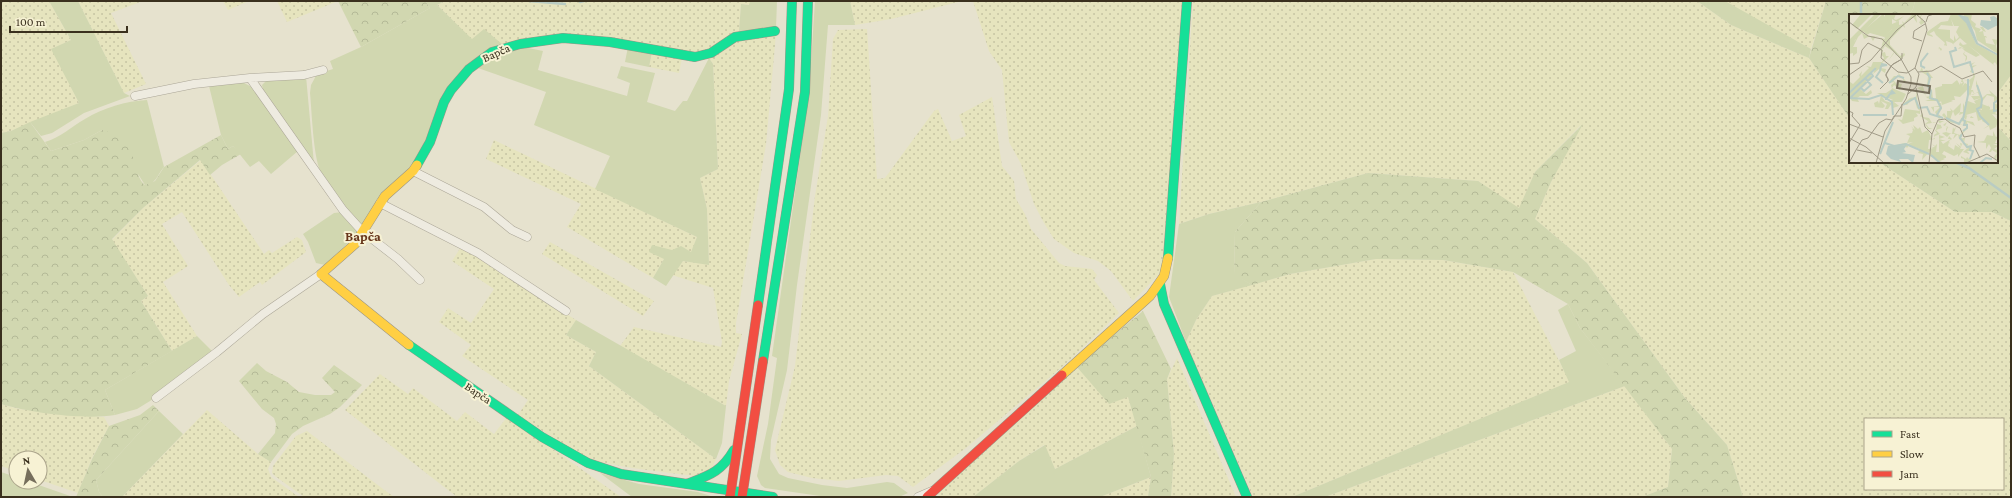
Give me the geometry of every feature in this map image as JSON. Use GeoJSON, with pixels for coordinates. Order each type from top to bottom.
{"type":"FeatureCollection","features":[{"type":"Feature","properties":{"kind":"main road"},"geometry":{"type":"LineString","coordinates":[[730,494],[789,90],[792,1]]}},
{"type":"Feature","properties":{"kind":"main road"},"geometry":{"type":"LineString","coordinates":[[743,495],[805,92],[808,1]]}},
{"type":"Feature","properties":{"kind":"main road"},"geometry":{"type":"LineString","coordinates":[[927,497],[1150,296],[1160,284],[1164,276],[1170,252],[1187,1]]}},
{"type":"Feature","properties":{"kind":"main road","name":"Bapča"},"geometry":{"type":"LineString","coordinates":[[773,497],[730,494],[687,484],[611,472],[588,463],[561,449],[420,353],[386,328],[321,274],[355,244],[380,203],[390,191],[413,171],[430,142],[444,102],[451,90],[469,69],[481,60],[506,47],[547,39],[610,42],[695,57],[711,53],[735,37],[775,31]]}},
{"type":"Feature","properties":{"kind":"main road"},"geometry":{"type":"LineString","coordinates":[[1160,284],[1164,304],[1247,497]]}},
{"type":"Feature","properties":{"kind":"main road"},"geometry":{"type":"LineString","coordinates":[[687,484],[709,477],[721,470],[737,444]]}},
{"type":"Feature","properties":{"kind":"street"},"geometry":{"type":"LineString","coordinates":[[135,96],[194,84],[250,78],[304,75],[323,70]]}},
{"type":"Feature","properties":{"kind":"street"},"geometry":{"type":"LineString","coordinates":[[250,78],[343,210],[362,231],[398,259],[420,280]]}},
{"type":"Feature","properties":{"kind":"street"},"geometry":{"type":"LineString","coordinates":[[413,171],[484,207],[512,230],[527,237]]}},
{"type":"Feature","properties":{"kind":"street"},"geometry":{"type":"LineString","coordinates":[[380,203],[478,253],[566,311]]}},
{"type":"Feature","properties":{"kind":"street","name":"Bapča"},"geometry":{"type":"LineString","coordinates":[[156,398],[217,352],[263,314],[321,274]]}},
{"type":"Feature","properties":{"kind":"street"},"geometry":{"type":"LineString","coordinates":[[918,497],[936,488]]}},
{"type":"Feature","properties":{"kind":"shaded area"},"geometry":{"type":"Polygon","coordinates":[[[1,1],[49,1],[71,40],[52,49],[79,103],[11,131],[1,133],[1,1]]]}},
{"type":"Feature","properties":{"kind":"shaded area"},"geometry":{"type":"Polygon","coordinates":[[[78,1],[143,1],[111,13],[146,84],[124,93],[78,1]]]}},
{"type":"Feature","properties":{"kind":"shaded area"},"geometry":{"type":"Polygon","coordinates":[[[223,1],[249,1],[228,10],[223,1]]]}},
{"type":"Feature","properties":{"kind":"shaded area"},"geometry":{"type":"Polygon","coordinates":[[[277,1],[338,1],[287,22],[277,1]]]}},
{"type":"Feature","properties":{"kind":"shaded area"},"geometry":{"type":"Polygon","coordinates":[[[445,1],[750,1],[750,5],[741,4],[739,31],[701,55],[618,41],[502,44],[472,40],[437,5],[445,1]]]}},
{"type":"Feature","properties":{"kind":"shaded area"},"geometry":{"type":"Polygon","coordinates":[[[850,1],[958,2],[891,19],[855,25],[850,1]]]}},
{"type":"Feature","properties":{"kind":"shaded area"},"geometry":{"type":"Polygon","coordinates":[[[973,1],[1182,1],[1163,262],[1160,273],[1133,301],[1111,271],[1098,261],[1074,253],[1054,239],[1044,223],[1034,204],[1021,164],[1009,142],[1002,70],[989,51],[973,1]]]}},
{"type":"Feature","properties":{"kind":"shaded area"},"geometry":{"type":"Polygon","coordinates":[[[1193,1],[1697,1],[1731,25],[1809,58],[1849,118],[1849,163],[1881,163],[1955,212],[1992,212],[2011,221],[2011,497],[1743,497],[1727,445],[1685,398],[1587,263],[1535,219],[1551,182],[1581,125],[1535,172],[1519,209],[1478,181],[1368,173],[1261,202],[1209,214],[1179,224],[1193,1]]]}},
{"type":"Feature","properties":{"kind":"shaded area"},"geometry":{"type":"Polygon","coordinates":[[[1722,1],[1826,1],[1811,49],[1722,1]]]}},
{"type":"Feature","properties":{"kind":"shaded area"},"geometry":{"type":"Polygon","coordinates":[[[867,29],[877,179],[885,178],[934,111],[938,109],[952,141],[966,136],[959,115],[992,97],[1002,166],[1014,181],[1016,199],[1025,214],[1031,229],[1059,263],[1065,266],[1092,269],[1097,275],[1094,280],[1119,313],[1070,360],[966,448],[913,487],[898,476],[886,475],[839,481],[812,478],[788,472],[780,465],[775,450],[795,366],[815,196],[828,116],[833,39],[838,30],[867,29]]]}},
{"type":"Feature","properties":{"kind":"shaded area"},"geometry":{"type":"Polygon","coordinates":[[[776,34],[766,144],[736,323],[736,333],[742,334],[729,381],[726,406],[620,346],[634,327],[721,347],[722,342],[713,288],[672,275],[683,261],[709,264],[707,209],[700,178],[718,169],[713,64],[709,58],[733,42],[776,34]]]}},
{"type":"Feature","properties":{"kind":"shaded area"},"geometry":{"type":"Polygon","coordinates":[[[652,52],[682,58],[679,73],[649,67],[652,52]]]}},
{"type":"Feature","properties":{"kind":"shaded area"},"geometry":{"type":"Polygon","coordinates":[[[2011,75],[2011,141],[1998,127],[1998,93],[2011,75]]]}},
{"type":"Feature","properties":{"kind":"shaded area"},"geometry":{"type":"Polygon","coordinates":[[[494,140],[697,237],[691,253],[664,259],[653,278],[567,227],[581,204],[486,159],[494,140]]]}},
{"type":"Feature","properties":{"kind":"shaded area"},"geometry":{"type":"Polygon","coordinates":[[[201,160],[264,254],[269,250],[272,253],[297,237],[302,240],[306,252],[262,285],[260,282],[239,297],[229,285],[182,212],[162,224],[188,266],[163,282],[197,336],[172,351],[141,301],[148,296],[112,240],[143,208],[201,160]]]}},
{"type":"Feature","properties":{"kind":"shaded area"},"geometry":{"type":"Polygon","coordinates":[[[550,242],[654,301],[643,316],[542,254],[550,242]]]}},
{"type":"Feature","properties":{"kind":"shaded area"},"geometry":{"type":"Polygon","coordinates":[[[461,247],[576,320],[566,335],[596,352],[589,366],[716,459],[712,468],[694,476],[632,468],[601,462],[577,453],[518,415],[528,400],[462,356],[471,345],[439,322],[448,308],[471,323],[494,289],[452,261],[461,247]]]}},
{"type":"Feature","properties":{"kind":"shaded area"},"geometry":{"type":"Polygon","coordinates":[[[1376,259],[1443,260],[1513,272],[1570,382],[1292,497],[1253,497],[1186,342],[1196,320],[1212,296],[1290,274],[1376,259]]]}},
{"type":"Feature","properties":{"kind":"shaded area"},"geometry":{"type":"Polygon","coordinates":[[[1177,358],[1236,497],[1171,497],[1174,454],[1167,379],[1177,358]]]}},
{"type":"Feature","properties":{"kind":"shaded area"},"geometry":{"type":"Polygon","coordinates":[[[1076,366],[1128,397],[1137,426],[1055,469],[1044,445],[1019,461],[973,497],[939,497],[938,494],[1076,366]]]}},
{"type":"Feature","properties":{"kind":"shaded area"},"geometry":{"type":"Polygon","coordinates":[[[380,374],[408,394],[413,388],[457,421],[465,412],[494,434],[507,417],[621,497],[457,497],[345,410],[380,374]]]}},
{"type":"Feature","properties":{"kind":"shaded area"},"geometry":{"type":"Polygon","coordinates":[[[1625,386],[1672,449],[1668,487],[1642,497],[1325,497],[1625,386]]]}},
{"type":"Feature","properties":{"kind":"shaded area"},"geometry":{"type":"Polygon","coordinates":[[[1,404],[19,409],[104,417],[109,426],[92,458],[78,493],[48,483],[48,450],[8,450],[8,468],[1,466],[1,404]]]}},
{"type":"Feature","properties":{"kind":"shaded area"},"geometry":{"type":"Polygon","coordinates":[[[207,410],[258,454],[271,462],[268,469],[271,477],[299,497],[122,497],[207,410]]]}},
{"type":"Feature","properties":{"kind":"shaded area"},"geometry":{"type":"Polygon","coordinates":[[[307,431],[394,497],[304,497],[275,476],[272,473],[273,466],[296,436],[307,431]]]}},
{"type":"Feature","properties":{"kind":"shaded area"},"geometry":{"type":"Polygon","coordinates":[[[1151,477],[1148,497],[1100,497],[1151,477]]]}},
{"type":"Feature","properties":{"kind":"green space"},"geometry":{"type":"Polygon","coordinates":[[[49,1],[78,1],[124,93],[130,96],[84,113],[52,133],[41,136],[30,122],[79,103],[51,49],[71,40],[49,1]]]}},
{"type":"Feature","properties":{"kind":"green space"},"geometry":{"type":"Polygon","coordinates":[[[338,1],[425,1],[430,8],[361,47],[338,1]]]}},
{"type":"Feature","properties":{"kind":"green space"},"geometry":{"type":"Polygon","coordinates":[[[425,1],[445,1],[437,5],[472,39],[484,29],[502,44],[467,68],[419,156],[363,226],[339,201],[329,188],[318,166],[312,123],[310,93],[311,85],[317,74],[333,69],[330,61],[361,47],[430,8],[425,1]]]}},
{"type":"Feature","properties":{"kind":"green space"},"geometry":{"type":"Polygon","coordinates":[[[750,1],[777,1],[776,28],[739,31],[741,4],[749,5],[750,1]]]}},
{"type":"Feature","properties":{"kind":"green space"},"geometry":{"type":"Polygon","coordinates":[[[815,1],[850,1],[855,25],[828,25],[821,115],[797,285],[787,370],[771,440],[770,459],[779,474],[788,478],[822,485],[847,488],[887,482],[894,483],[908,493],[899,497],[827,497],[765,488],[761,485],[757,476],[768,424],[777,358],[772,356],[809,93],[815,1]]]}},
{"type":"Feature","properties":{"kind":"green space"},"geometry":{"type":"Polygon","coordinates":[[[1697,1],[1725,1],[1811,49],[1809,58],[1731,25],[1697,1]]]}},
{"type":"Feature","properties":{"kind":"green space"},"geometry":{"type":"Polygon","coordinates":[[[1826,1],[1915,1],[1910,14],[1849,14],[1849,118],[1809,58],[1826,1]]]}},
{"type":"Feature","properties":{"kind":"green space"},"geometry":{"type":"Polygon","coordinates":[[[1915,1],[2011,1],[2011,75],[1998,93],[1998,14],[1910,14],[1915,1]]]}},
{"type":"Feature","properties":{"kind":"green space"},"geometry":{"type":"Polygon","coordinates":[[[523,47],[543,51],[538,70],[627,96],[630,83],[617,78],[621,66],[655,73],[647,102],[675,111],[683,101],[687,101],[709,58],[713,64],[718,169],[700,178],[707,209],[709,265],[683,261],[666,286],[653,278],[664,259],[649,252],[652,245],[672,250],[681,246],[691,252],[697,237],[595,189],[610,156],[534,125],[546,92],[478,68],[494,57],[523,47]]]}},
{"type":"Feature","properties":{"kind":"green space"},"geometry":{"type":"Polygon","coordinates":[[[628,47],[652,52],[649,67],[625,62],[628,47]]]}},
{"type":"Feature","properties":{"kind":"green space"},"geometry":{"type":"Polygon","coordinates":[[[306,76],[314,164],[263,89],[262,85],[266,81],[306,76]]]}},
{"type":"Feature","properties":{"kind":"green space"},"geometry":{"type":"Polygon","coordinates":[[[242,82],[252,87],[298,151],[271,174],[259,161],[250,167],[233,146],[228,149],[221,135],[209,86],[242,82]]]}},
{"type":"Feature","properties":{"kind":"green space"},"geometry":{"type":"Polygon","coordinates":[[[147,100],[164,167],[152,183],[145,185],[138,174],[102,130],[84,140],[51,151],[45,142],[66,132],[85,119],[107,108],[147,100]]]}},
{"type":"Feature","properties":{"kind":"green space"},"geometry":{"type":"Polygon","coordinates":[[[30,122],[51,151],[84,140],[102,130],[116,135],[126,143],[129,148],[140,178],[145,185],[155,181],[164,167],[221,135],[228,149],[233,146],[241,154],[222,165],[210,175],[200,160],[143,208],[112,239],[148,296],[141,301],[172,351],[105,390],[115,415],[88,417],[58,415],[1,404],[1,133],[11,131],[30,122]]]}},
{"type":"Feature","properties":{"kind":"green space"},"geometry":{"type":"Polygon","coordinates":[[[1583,124],[1551,182],[1535,219],[1587,263],[1685,398],[1727,445],[1743,497],[1642,497],[1668,487],[1672,449],[1580,328],[1568,304],[1513,272],[1443,260],[1376,259],[1290,274],[1252,285],[1234,275],[1235,232],[1261,202],[1368,173],[1478,181],[1519,208],[1535,172],[1583,124]]]}},
{"type":"Feature","properties":{"kind":"green space"},"geometry":{"type":"Polygon","coordinates":[[[1998,127],[2011,141],[2011,221],[1992,212],[1955,212],[1881,163],[1998,163],[1998,127]]]}},
{"type":"Feature","properties":{"kind":"green space"},"geometry":{"type":"Polygon","coordinates":[[[1261,202],[1235,232],[1234,274],[1252,285],[1212,296],[1196,320],[1186,342],[1169,297],[1179,224],[1209,214],[1261,202]]]}},
{"type":"Feature","properties":{"kind":"green space"},"geometry":{"type":"Polygon","coordinates":[[[343,212],[358,231],[353,238],[325,265],[316,263],[308,242],[303,234],[334,213],[343,212]]]}},
{"type":"Feature","properties":{"kind":"green space"},"geometry":{"type":"Polygon","coordinates":[[[1568,304],[1580,328],[1625,386],[1325,497],[1292,497],[1569,382],[1559,360],[1576,351],[1558,310],[1568,304]]]}},
{"type":"Feature","properties":{"kind":"green space"},"geometry":{"type":"Polygon","coordinates":[[[1143,311],[1171,369],[1167,379],[1174,454],[1171,497],[1148,497],[1151,477],[1128,397],[1109,404],[1076,366],[1143,311]]]}},
{"type":"Feature","properties":{"kind":"green space"},"geometry":{"type":"Polygon","coordinates":[[[576,320],[726,406],[722,443],[716,459],[589,366],[596,352],[566,335],[576,320]]]}},
{"type":"Feature","properties":{"kind":"green space"},"geometry":{"type":"Polygon","coordinates":[[[197,336],[213,352],[150,401],[137,409],[115,415],[105,390],[197,336]]]}},
{"type":"Feature","properties":{"kind":"green space"},"geometry":{"type":"Polygon","coordinates":[[[257,363],[266,371],[287,382],[299,392],[315,395],[331,395],[335,392],[322,378],[334,365],[362,385],[340,407],[330,414],[303,426],[292,434],[271,462],[258,454],[275,433],[276,424],[274,418],[262,409],[239,381],[257,363]]]}},
{"type":"Feature","properties":{"kind":"green space"},"geometry":{"type":"Polygon","coordinates":[[[153,405],[159,411],[96,480],[99,492],[103,497],[76,497],[92,459],[109,426],[140,415],[153,405]]]}},
{"type":"Feature","properties":{"kind":"green space"},"geometry":{"type":"Polygon","coordinates":[[[159,411],[183,434],[122,497],[103,497],[99,492],[96,480],[159,411]]]}},
{"type":"Feature","properties":{"kind":"green space"},"geometry":{"type":"Polygon","coordinates":[[[1137,426],[1151,477],[1100,497],[973,497],[1019,461],[1045,445],[1055,469],[1137,426]]]}},
{"type":"Feature","properties":{"kind":"green space"},"geometry":{"type":"Polygon","coordinates":[[[1,472],[8,474],[8,490],[48,490],[48,488],[73,497],[1,497],[1,472]]]}},
{"type":"Feature","properties":{"kind":"green space"},"geometry":{"type":"Polygon","coordinates":[[[600,473],[639,484],[698,492],[714,497],[632,497],[600,473]]]}},
{"type":"Feature","properties":{"kind":"waterway"},"geometry":{"type":"LineString","coordinates":[[529,1],[565,4]]}},
{"type":"Feature","properties":{"kind":"waterway"},"geometry":{"type":"LineString","coordinates":[[580,2],[584,1]]}},
{"type":"Feature","properties":{"kind":"waterway"},"geometry":{"type":"LineString","coordinates":[[1861,1],[1861,14]]}},
{"type":"Feature","properties":{"kind":"waterway"},"geometry":{"type":"LineString","coordinates":[[1957,163],[1969,168],[2011,198]]}},
{"type":"Feature","properties":{"kind":"traffic: fast"},"geometry":{"type":"LineString","coordinates":[[758,305],[789,89],[792,1]]}},
{"type":"Feature","properties":{"kind":"traffic: fast"},"geometry":{"type":"LineString","coordinates":[[763,361],[805,92],[808,1]]}},
{"type":"Feature","properties":{"kind":"traffic: fast"},"geometry":{"type":"LineString","coordinates":[[1168,258],[1187,1]]}},
{"type":"Feature","properties":{"kind":"traffic: fast"},"geometry":{"type":"LineString","coordinates":[[417,165],[430,142],[444,102],[451,90],[469,69],[492,52],[520,44],[563,38],[610,42],[695,57],[711,53],[735,37],[775,31]]}},
{"type":"Feature","properties":{"kind":"traffic: fast"},"geometry":{"type":"LineString","coordinates":[[1160,284],[1164,304],[1247,497]]}},
{"type":"Feature","properties":{"kind":"traffic: fast"},"geometry":{"type":"LineString","coordinates":[[409,345],[542,437],[588,463],[621,474],[773,497]]}},
{"type":"Feature","properties":{"kind":"traffic: fast"},"geometry":{"type":"LineString","coordinates":[[687,484],[714,472],[724,463],[734,450]]}},
{"type":"Feature","properties":{"kind":"traffic: slow"},"geometry":{"type":"LineString","coordinates":[[409,345],[321,274],[355,244],[385,196],[413,171],[417,165]]}},
{"type":"Feature","properties":{"kind":"traffic: slow"},"geometry":{"type":"LineString","coordinates":[[1062,375],[1150,296],[1164,276],[1168,258]]}},
{"type":"Feature","properties":{"kind":"traffic: jam"},"geometry":{"type":"LineString","coordinates":[[730,497],[758,305]]}},
{"type":"Feature","properties":{"kind":"traffic: jam"},"geometry":{"type":"LineString","coordinates":[[742,497],[763,361]]}},
{"type":"Feature","properties":{"kind":"traffic: jam"},"geometry":{"type":"LineString","coordinates":[[927,497],[1062,375]]}},
{"type":"Feature","properties":{"kind":"district","name":"Bapča"},"geometry":{"type":"Point","coordinates":[363,236]}}]}
